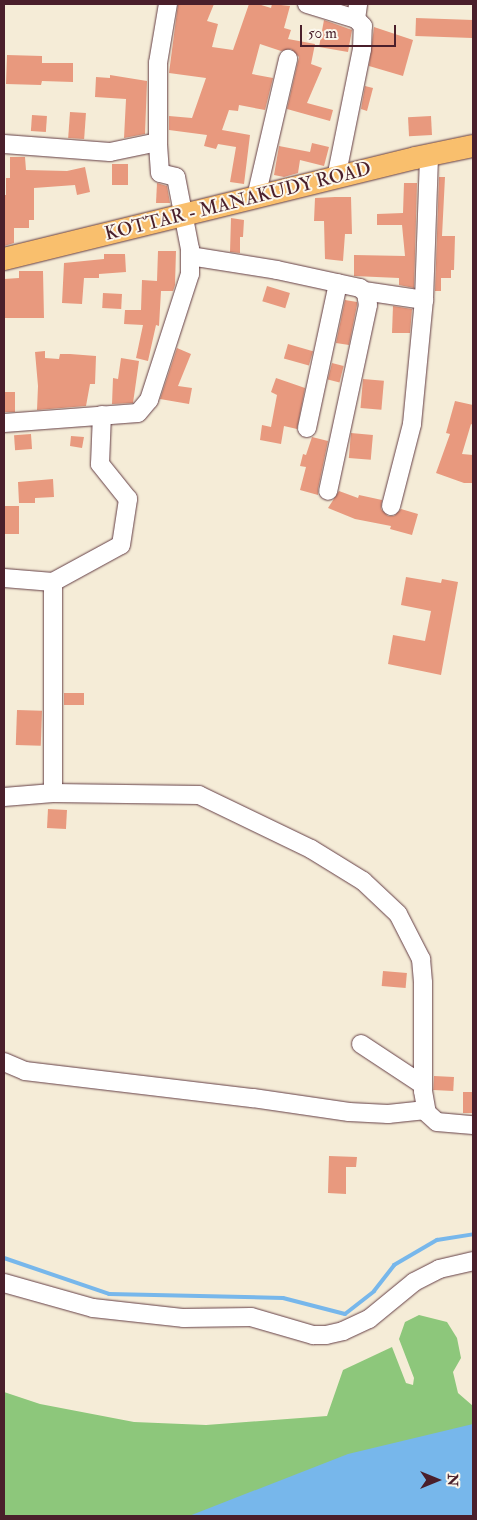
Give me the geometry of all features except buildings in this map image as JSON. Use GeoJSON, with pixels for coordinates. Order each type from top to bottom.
{"type":"FeatureCollection","features":[{"type":"Feature","properties":{"kind":"main road","name":"KOTTAR - MANAKUDY ROAD"},"geometry":{"type":"LineString","coordinates":[[4,259],[473,146]]}},
{"type":"Feature","properties":{"kind":"street"},"geometry":{"type":"LineString","coordinates":[[4,423],[138,413],[149,400],[190,274],[190,256],[176,177],[160,173],[158,63],[168,4]]}},
{"type":"Feature","properties":{"kind":"street"},"geometry":{"type":"LineString","coordinates":[[307,4],[357,12],[363,26],[362,49],[336,178]]}},
{"type":"Feature","properties":{"kind":"street"},"geometry":{"type":"LineString","coordinates":[[256,197],[288,59]]}},
{"type":"Feature","properties":{"kind":"street"},"geometry":{"type":"LineString","coordinates":[[4,144],[110,152],[158,142]]}},
{"type":"Feature","properties":{"kind":"street"},"geometry":{"type":"LineString","coordinates":[[391,506],[412,424],[424,300],[430,155]]}},
{"type":"Feature","properties":{"kind":"street"},"geometry":{"type":"LineString","coordinates":[[190,256],[277,270],[338,283],[364,291],[424,300]]}},
{"type":"Feature","properties":{"kind":"street"},"geometry":{"type":"LineString","coordinates":[[307,428],[338,283]]}},
{"type":"Feature","properties":{"kind":"street"},"geometry":{"type":"LineString","coordinates":[[328,491],[368,305],[368,298],[364,291]]}},
{"type":"Feature","properties":{"kind":"street"},"geometry":{"type":"LineString","coordinates":[[4,578],[53,582],[121,545],[128,499],[100,464],[102,415]]}},
{"type":"Feature","properties":{"kind":"street"},"geometry":{"type":"LineString","coordinates":[[52,793],[53,582]]}},
{"type":"Feature","properties":{"kind":"street"},"geometry":{"type":"LineString","coordinates":[[4,797],[52,793],[199,795],[311,849],[363,881],[398,914],[421,959],[424,983],[423,1085],[426,1110],[430,1117],[437,1122],[473,1125]]}},
{"type":"Feature","properties":{"kind":"street"},"geometry":{"type":"LineString","coordinates":[[361,1044],[423,1085]]}},
{"type":"Feature","properties":{"kind":"street"},"geometry":{"type":"LineString","coordinates":[[4,1062],[25,1071],[253,1098],[349,1112],[388,1114],[426,1110]]}},
{"type":"Feature","properties":{"kind":"street"},"geometry":{"type":"LineString","coordinates":[[4,1283],[92,1308],[184,1318],[251,1317],[313,1334],[326,1335],[343,1331],[369,1318],[414,1282],[439,1269],[473,1261]]}},
{"type":"Feature","properties":{"kind":"green space"},"geometry":{"type":"Polygon","coordinates":[[[419,1315],[447,1322],[457,1338],[461,1358],[453,1372],[458,1393],[473,1406],[473,1516],[4,1516],[4,1392],[40,1404],[134,1422],[206,1425],[327,1416],[343,1370],[392,1347],[406,1383],[413,1385],[414,1378],[399,1339],[405,1322],[419,1315]]]}},
{"type":"Feature","properties":{"kind":"water"},"geometry":{"type":"Polygon","coordinates":[[[473,1424],[473,1516],[189,1516],[348,1454],[473,1424]]]}},
{"type":"Feature","properties":{"kind":"waterway"},"geometry":{"type":"LineString","coordinates":[[4,1258],[109,1294],[283,1298],[345,1314],[374,1291],[394,1265],[437,1240],[473,1234]]}}]}
